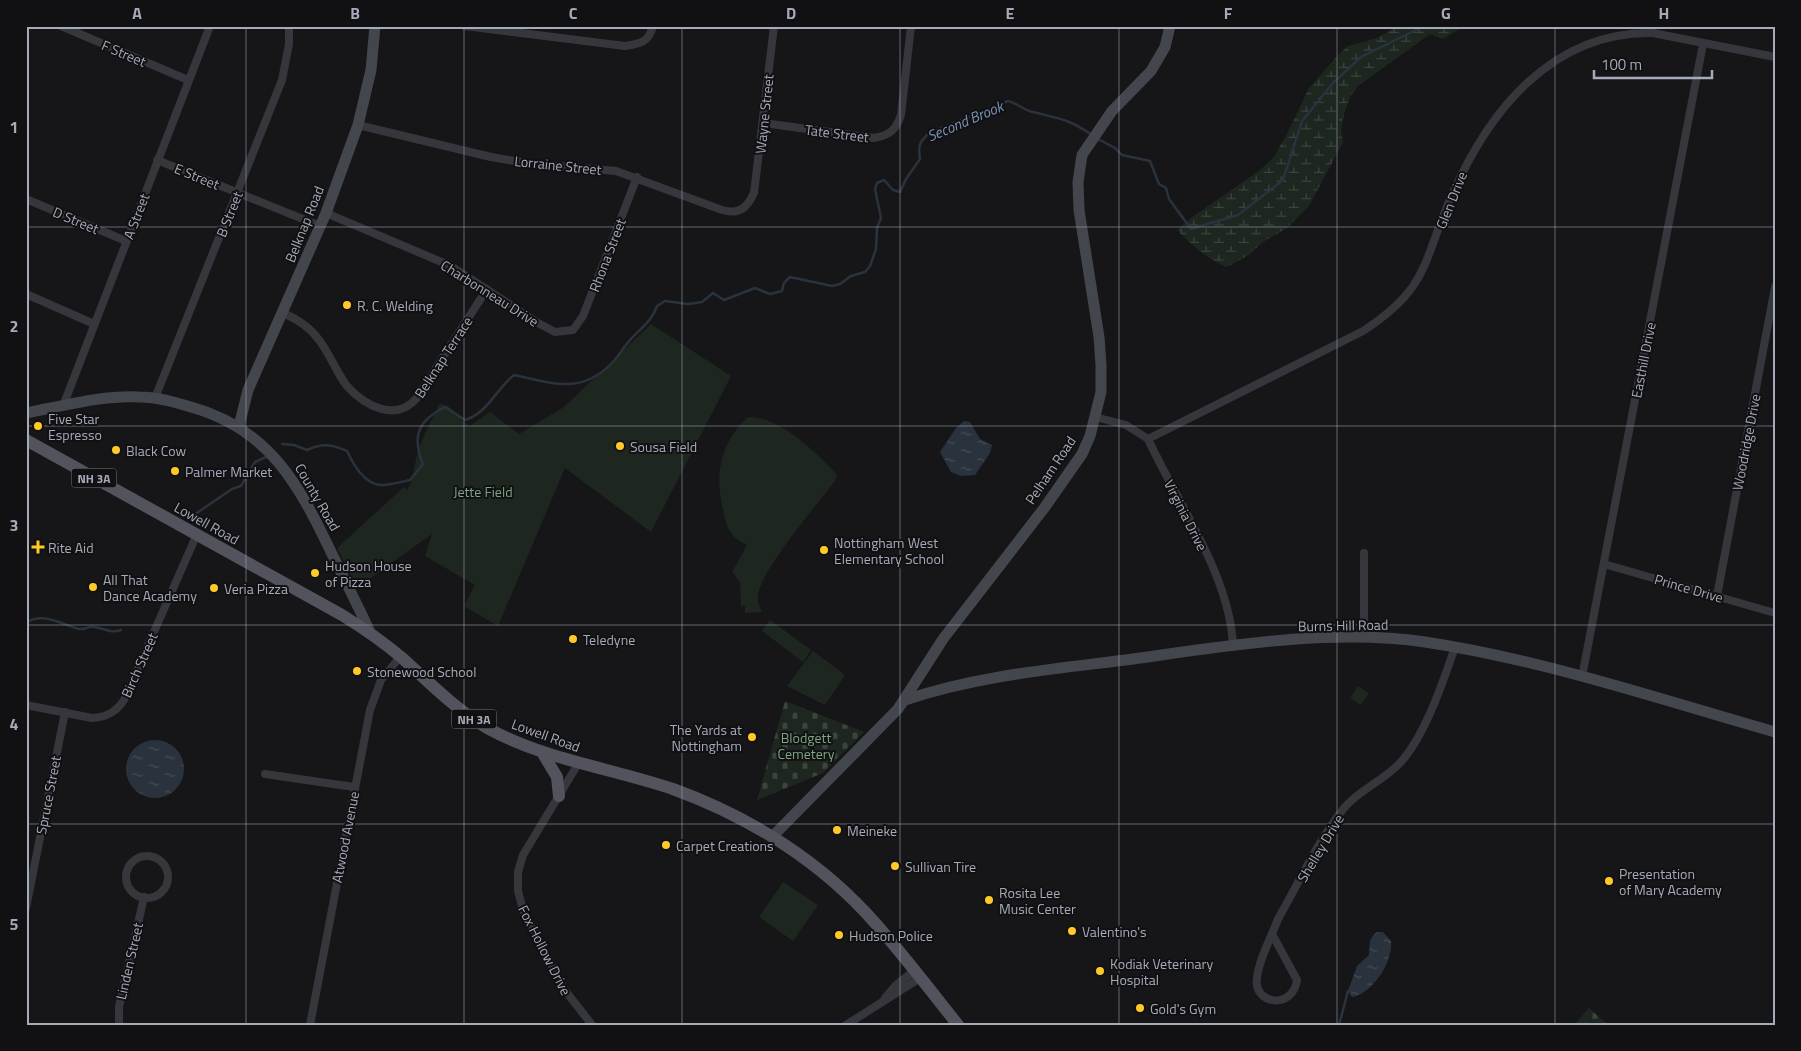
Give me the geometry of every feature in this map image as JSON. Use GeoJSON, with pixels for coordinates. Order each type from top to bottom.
{"type":"FeatureCollection","features":[{"type":"Feature","properties":{"kind":"main road","name":"Lowell Road"},"geometry":{"type":"LineString","coordinates":[[26,440],[370,632],[467,714],[509,739],[578,764],[656,784],[694,797],[725,811],[772,837],[822,873],[850,897],[876,924],[958,1025]]}},
{"type":"Feature","properties":{"kind":"main road"},"geometry":{"type":"LineString","coordinates":[[542,752],[558,777],[559,796]]}},
{"type":"Feature","properties":{"kind":"street","name":"F Street"},"geometry":{"type":"LineString","coordinates":[[61,26],[188,80]]}},
{"type":"Feature","properties":{"kind":"street","name":"A Street"},"geometry":{"type":"LineString","coordinates":[[63,406],[210,26]]}},
{"type":"Feature","properties":{"kind":"street","name":"B Street"},"geometry":{"type":"LineString","coordinates":[[155,398],[282,80],[289,44],[289,26]]}},
{"type":"Feature","properties":{"kind":"street","name":"Belknap Road"},"geometry":{"type":"LineString","coordinates":[[239,426],[248,390],[326,213],[358,125],[371,70],[375,26]]}},
{"type":"Feature","properties":{"kind":"street"},"geometry":{"type":"LineString","coordinates":[[465,26],[625,46],[641,44],[650,36],[653,26]]}},
{"type":"Feature","properties":{"kind":"street","name":"Wayne Street"},"geometry":{"type":"LineString","coordinates":[[750,202],[754,193],[774,26]]}},
{"type":"Feature","properties":{"kind":"street","name":"Tate Street"},"geometry":{"type":"LineString","coordinates":[[763,123],[874,138],[891,134],[898,126],[901,115],[911,26]]}},
{"type":"Feature","properties":{"kind":"street","name":"Pelham Road"},"geometry":{"type":"LineString","coordinates":[[772,837],[883,726],[905,700],[943,639],[1045,507],[1076,461],[1090,436],[1101,392],[1100,355],[1079,210],[1078,182],[1082,156],[1098,128],[1151,71],[1164,46],[1170,26]]}},
{"type":"Feature","properties":{"kind":"street","name":"Glen Drive"},"geometry":{"type":"LineString","coordinates":[[1148,439],[1363,331],[1393,310],[1417,283],[1426,267],[1450,198],[1466,164],[1485,133],[1519,89],[1548,66],[1598,41],[1634,33],[1653,34],[1775,57]]}},
{"type":"Feature","properties":{"kind":"street","name":"Easthill Drive"},"geometry":{"type":"LineString","coordinates":[[1582,676],[1703,44]]}},
{"type":"Feature","properties":{"kind":"street","name":"Lorraine Street"},"geometry":{"type":"LineString","coordinates":[[358,125],[526,163],[616,171],[637,177],[729,212],[744,209],[750,202]]}},
{"type":"Feature","properties":{"kind":"street","name":"E Street"},"geometry":{"type":"LineString","coordinates":[[157,160],[320,226]]}},
{"type":"Feature","properties":{"kind":"street","name":"Rhona Street"},"geometry":{"type":"LineString","coordinates":[[573,330],[583,316],[637,177]]}},
{"type":"Feature","properties":{"kind":"street","name":"D Street"},"geometry":{"type":"LineString","coordinates":[[26,199],[126,241]]}},
{"type":"Feature","properties":{"kind":"street","name":"Charbonneau Drive"},"geometry":{"type":"LineString","coordinates":[[326,213],[451,266],[546,328],[555,332],[573,330]]}},
{"type":"Feature","properties":{"kind":"street","name":"Woodridge Drive"},"geometry":{"type":"LineString","coordinates":[[1717,596],[1775,287]]}},
{"type":"Feature","properties":{"kind":"street","name":"Belknap Terrace"},"geometry":{"type":"LineString","coordinates":[[283,312],[313,332],[347,386],[376,407],[393,412],[402,410],[416,399],[487,289]]}},
{"type":"Feature","properties":{"kind":"street"},"geometry":{"type":"LineString","coordinates":[[26,294],[94,324]]}},
{"type":"Feature","properties":{"kind":"street","name":"County Road"},"geometry":{"type":"LineString","coordinates":[[26,413],[116,397],[155,398],[201,409],[239,426],[268,450],[299,489],[370,632]]}},
{"type":"Feature","properties":{"kind":"street"},"geometry":{"type":"LineString","coordinates":[[1096,418],[1126,425],[1148,439]]}},
{"type":"Feature","properties":{"kind":"street","name":"Virginia Drive"},"geometry":{"type":"LineString","coordinates":[[1148,439],[1217,577],[1229,610],[1233,647]]}},
{"type":"Feature","properties":{"kind":"street","name":"Birch Street"},"geometry":{"type":"LineString","coordinates":[[26,705],[102,717],[119,707],[124,700],[197,534]]}},
{"type":"Feature","properties":{"kind":"street"},"geometry":{"type":"LineString","coordinates":[[1364,553],[1364,637]]}},
{"type":"Feature","properties":{"kind":"street","name":"Prince Drive"},"geometry":{"type":"LineString","coordinates":[[1604,564],[1775,613]]}},
{"type":"Feature","properties":{"kind":"street","name":"Burns Hill Road"},"geometry":{"type":"LineString","coordinates":[[905,700],[946,687],[994,677],[1311,638],[1364,637],[1425,642],[1514,658],[1775,732]]}},
{"type":"Feature","properties":{"kind":"street","name":"Shelley Drive"},"geometry":{"type":"LineString","coordinates":[[1272,934],[1297,980],[1293,992],[1283,1000],[1277,1001],[1264,997],[1257,986],[1257,979],[1272,934],[1278,919],[1344,807],[1388,774],[1401,762],[1412,746],[1438,698],[1455,647]]}},
{"type":"Feature","properties":{"kind":"street","name":"Atwood Avenue"},"geometry":{"type":"LineString","coordinates":[[310,1025],[354,787],[376,691],[386,672],[400,657]]}},
{"type":"Feature","properties":{"kind":"street","name":"Spruce Street"},"geometry":{"type":"LineString","coordinates":[[26,908],[65,712]]}},
{"type":"Feature","properties":{"kind":"street","name":"Fox Hollow Drive"},"geometry":{"type":"LineString","coordinates":[[578,764],[523,855],[518,872],[518,890],[523,910],[564,989],[592,1025]]}},
{"type":"Feature","properties":{"kind":"street"},"geometry":{"type":"LineString","coordinates":[[266,774],[354,787]]}},
{"type":"Feature","properties":{"kind":"street"},"geometry":{"type":"LineString","coordinates":[[152,856],[166,866],[167,883],[156,896],[144,897],[136,894],[129,888],[126,879],[127,870],[139,858],[152,856]]}},
{"type":"Feature","properties":{"kind":"street","name":"Linden Street"},"geometry":{"type":"LineString","coordinates":[[119,1025],[119,1007],[144,897]]}},
{"type":"Feature","properties":{"kind":"street"},"geometry":{"type":"LineString","coordinates":[[846,1025],[884,999],[901,992],[917,975]]}},
{"type":"Feature","properties":{"kind":"green space"},"geometry":{"type":"Polygon","coordinates":[[[1397,26],[1464,26],[1443,39],[1430,34],[1358,86],[1350,97],[1344,114],[1341,130],[1343,142],[1309,206],[1287,228],[1263,242],[1247,256],[1227,267],[1207,256],[1177,230],[1195,215],[1259,171],[1274,157],[1309,88],[1339,54],[1348,46],[1377,38],[1397,26]]]}},
{"type":"Feature","properties":{"kind":"green space","name":"Jette Field"},"geometry":{"type":"Polygon","coordinates":[[[651,324],[731,376],[651,532],[565,468],[498,626],[464,606],[475,585],[425,556],[432,534],[357,588],[337,548],[404,487],[407,490],[412,480],[418,449],[439,404],[452,409],[470,426],[490,412],[519,434],[564,407],[651,324]]]}},
{"type":"Feature","properties":{"kind":"green space"},"geometry":{"type":"Polygon","coordinates":[[[748,417],[772,422],[784,429],[808,446],[837,474],[835,481],[792,536],[770,568],[758,594],[762,612],[745,613],[745,606],[741,606],[740,582],[732,572],[747,545],[735,537],[728,528],[720,496],[719,483],[722,459],[726,448],[731,437],[748,417]]]}},
{"type":"Feature","properties":{"kind":"green space"},"geometry":{"type":"Polygon","coordinates":[[[770,620],[811,650],[803,662],[762,631],[770,620]]]}},
{"type":"Feature","properties":{"kind":"green space"},"geometry":{"type":"Polygon","coordinates":[[[813,651],[845,675],[825,705],[787,686],[813,651]]]}},
{"type":"Feature","properties":{"kind":"green space"},"geometry":{"type":"Polygon","coordinates":[[[1358,686],[1369,693],[1361,705],[1350,698],[1358,686]]]}},
{"type":"Feature","properties":{"kind":"green space","name":"Blodgett Cemetery"},"geometry":{"type":"Polygon","coordinates":[[[785,701],[864,732],[823,773],[757,800],[785,701]]]}},
{"type":"Feature","properties":{"kind":"green space"},"geometry":{"type":"Polygon","coordinates":[[[783,882],[818,905],[793,941],[759,917],[783,882]]]}},
{"type":"Feature","properties":{"kind":"green space"},"geometry":{"type":"Polygon","coordinates":[[[1589,1008],[1608,1025],[1574,1025],[1589,1008]]]}},
{"type":"Feature","properties":{"kind":"water"},"geometry":{"type":"Polygon","coordinates":[[[964,421],[970,422],[980,439],[992,445],[990,453],[975,475],[961,476],[951,472],[940,452],[956,428],[964,421]]]}},
{"type":"Feature","properties":{"kind":"water"},"geometry":{"type":"Polygon","coordinates":[[[155,740],[166,742],[179,753],[184,769],[182,780],[171,793],[155,798],[144,796],[131,785],[126,769],[128,758],[139,745],[155,740]]]}},
{"type":"Feature","properties":{"kind":"water"},"geometry":{"type":"Polygon","coordinates":[[[1377,932],[1383,932],[1391,941],[1389,958],[1374,983],[1367,990],[1352,997],[1348,991],[1357,966],[1369,955],[1371,939],[1377,932]]]}},
{"type":"Feature","properties":{"kind":"waterway","name":"Second Brook"},"geometry":{"type":"LineString","coordinates":[[1096,138],[1115,148],[1122,155],[1150,161],[1159,184],[1166,188],[1169,199],[1191,229],[1238,215],[1283,180],[1302,121],[1333,83],[1361,57],[1424,26]]}},
{"type":"Feature","properties":{"kind":"waterway","name":"Second Brook"},"geometry":{"type":"LineString","coordinates":[[282,444],[294,445],[307,450],[327,445],[347,451],[360,473],[370,482],[376,484],[382,485],[410,480],[423,464],[418,445],[420,429],[423,423],[436,412],[445,407],[465,420],[473,417],[486,406],[514,375],[566,384],[589,380],[612,363],[628,342],[649,320],[657,306],[665,301],[688,304],[702,302],[713,293],[724,300],[755,288],[770,294],[782,291],[784,283],[790,277],[832,286],[840,284],[851,276],[865,272],[870,266],[876,249],[877,228],[881,218],[875,189],[877,183],[884,180],[893,190],[900,192],[906,179],[920,159],[920,145],[929,133],[1008,101],[1029,111],[1069,122],[1092,135]]}},
{"type":"Feature","properties":{"kind":"waterway","name":"Second Brook"},"geometry":{"type":"LineString","coordinates":[[188,519],[232,489],[241,486],[255,462],[266,457]]}},
{"type":"Feature","properties":{"kind":"waterway","name":"Second Brook"},"geometry":{"type":"LineString","coordinates":[[26,623],[39,618],[52,620],[79,629],[92,627],[111,631],[121,630]]}},
{"type":"Feature","properties":{"kind":"waterway"},"geometry":{"type":"LineString","coordinates":[[1339,1025],[1348,991]]}},
{"type":"Feature","properties":{"kind":"place","name":"R. C. Welding"},"geometry":{"type":"Point","coordinates":[347,305]}},
{"type":"Feature","properties":{"kind":"place","name":"Five Star Espresso"},"geometry":{"type":"Point","coordinates":[38,426]}},
{"type":"Feature","properties":{"kind":"place","name":"Sousa Field"},"geometry":{"type":"Point","coordinates":[620,446]}},
{"type":"Feature","properties":{"kind":"place","name":"Black Cow"},"geometry":{"type":"Point","coordinates":[116,450]}},
{"type":"Feature","properties":{"kind":"place","name":"Palmer Market"},"geometry":{"type":"Point","coordinates":[175,471]}},
{"type":"Feature","properties":{"kind":"place","name":"Rite Aid"},"geometry":{"type":"Point","coordinates":[38,547]}},
{"type":"Feature","properties":{"kind":"place","name":"Nottingham West Elementary School"},"geometry":{"type":"Point","coordinates":[824,550]}},
{"type":"Feature","properties":{"kind":"place","name":"Hudson House of Pizza"},"geometry":{"type":"Point","coordinates":[315,573]}},
{"type":"Feature","properties":{"kind":"place","name":"All That Dance Academy"},"geometry":{"type":"Point","coordinates":[93,587]}},
{"type":"Feature","properties":{"kind":"place","name":"Veria Pizza"},"geometry":{"type":"Point","coordinates":[214,588]}},
{"type":"Feature","properties":{"kind":"place","name":"Teledyne"},"geometry":{"type":"Point","coordinates":[573,639]}},
{"type":"Feature","properties":{"kind":"place","name":"Stonewood School"},"geometry":{"type":"Point","coordinates":[357,671]}},
{"type":"Feature","properties":{"kind":"place","name":"The Yards at Nottingham"},"geometry":{"type":"Point","coordinates":[752,737]}},
{"type":"Feature","properties":{"kind":"place","name":"Meineke"},"geometry":{"type":"Point","coordinates":[837,830]}},
{"type":"Feature","properties":{"kind":"place","name":"Carpet Creations"},"geometry":{"type":"Point","coordinates":[666,845]}},
{"type":"Feature","properties":{"kind":"place","name":"Sullivan Tire"},"geometry":{"type":"Point","coordinates":[895,866]}},
{"type":"Feature","properties":{"kind":"place","name":"Presentation of Mary Academy"},"geometry":{"type":"Point","coordinates":[1609,881]}},
{"type":"Feature","properties":{"kind":"place","name":"Rosita Lee Music Center"},"geometry":{"type":"Point","coordinates":[989,900]}},
{"type":"Feature","properties":{"kind":"place","name":"Valentino's"},"geometry":{"type":"Point","coordinates":[1072,931]}},
{"type":"Feature","properties":{"kind":"place","name":"Hudson Police"},"geometry":{"type":"Point","coordinates":[839,935]}},
{"type":"Feature","properties":{"kind":"place","name":"Kodiak Veterinary Hospital"},"geometry":{"type":"Point","coordinates":[1100,971]}},
{"type":"Feature","properties":{"kind":"place","name":"Gold's Gym"},"geometry":{"type":"Point","coordinates":[1140,1008]}}]}
